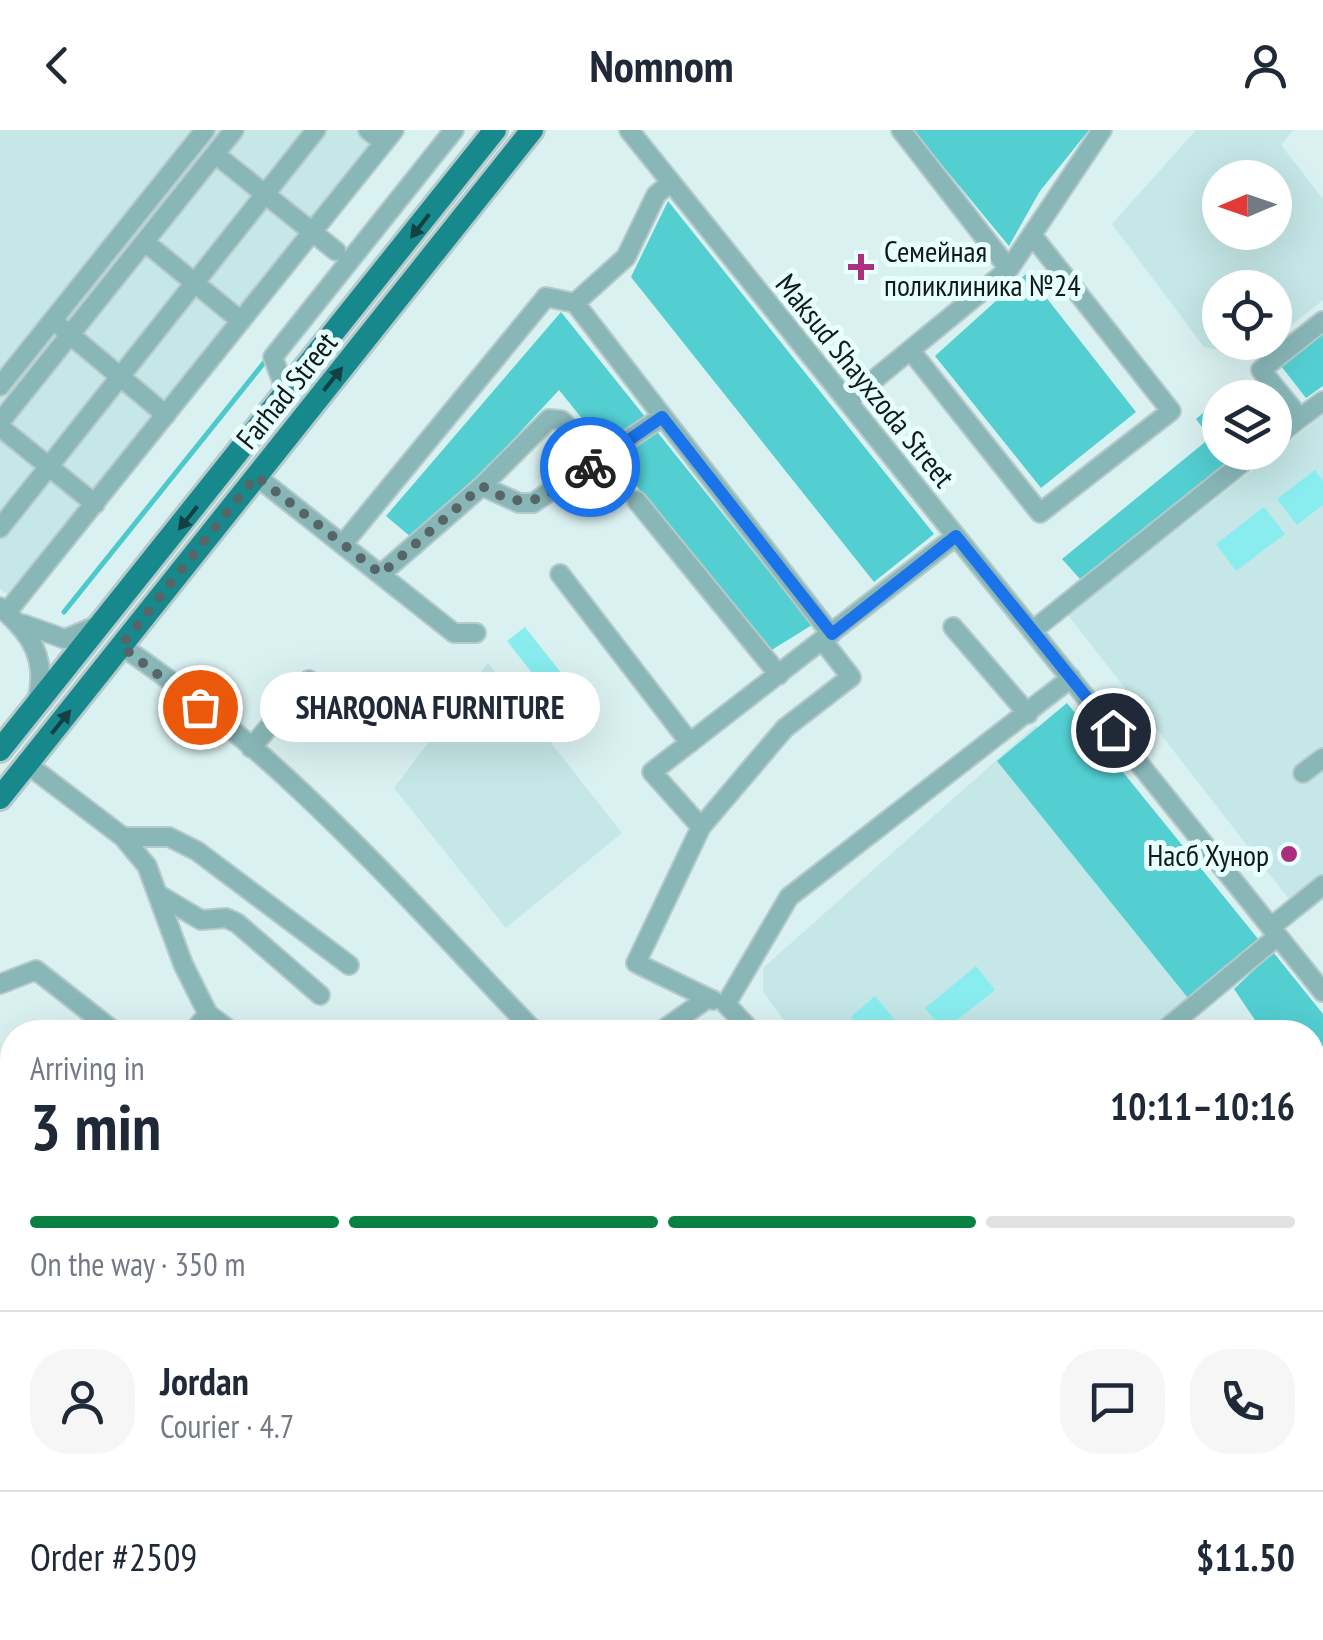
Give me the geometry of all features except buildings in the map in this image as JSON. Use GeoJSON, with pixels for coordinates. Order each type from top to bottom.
{"type":"FeatureCollection","features":[{"type":"Feature","properties":{"kind":"main road","name":"Farhad Street"},"geometry":{"type":"LineString","coordinates":[[0,750],[495,130]]}},
{"type":"Feature","properties":{"kind":"main road","name":"Farhad Street"},"geometry":{"type":"LineString","coordinates":[[0,798],[532,130]]}},
{"type":"Feature","properties":{"kind":"main road"},"geometry":{"type":"LineString","coordinates":[[63,669],[88,688]]}},
{"type":"Feature","properties":{"kind":"street"},"geometry":{"type":"LineString","coordinates":[[0,386],[205,130]]}},
{"type":"Feature","properties":{"kind":"street"},"geometry":{"type":"LineString","coordinates":[[95,504],[0,425],[234,130]]}},
{"type":"Feature","properties":{"kind":"street"},"geometry":{"type":"LineString","coordinates":[[0,528],[316,130]]}},
{"type":"Feature","properties":{"kind":"street"},"geometry":{"type":"LineString","coordinates":[[6,615],[389,136],[368,130]]}},
{"type":"Feature","properties":{"kind":"street"},"geometry":{"type":"LineString","coordinates":[[287,395],[272,358],[454,130]]}},
{"type":"Feature","properties":{"kind":"street","name":"Maksud Shayxzoda Street"},"geometry":{"type":"LineString","coordinates":[[630,130],[1323,992]]}},
{"type":"Feature","properties":{"kind":"street"},"geometry":{"type":"LineString","coordinates":[[901,130],[1009,269]]}},
{"type":"Feature","properties":{"kind":"street"},"geometry":{"type":"LineString","coordinates":[[848,401],[1009,269],[1102,130]]}},
{"type":"Feature","properties":{"kind":"street"},"geometry":{"type":"LineString","coordinates":[[215,154],[336,251]]}},
{"type":"Feature","properties":{"kind":"street"},"geometry":{"type":"LineString","coordinates":[[575,303],[626,257],[656,195],[672,182]]}},
{"type":"Feature","properties":{"kind":"street"},"geometry":{"type":"LineString","coordinates":[[911,350],[1040,513],[1171,411],[1032,234]]}},
{"type":"Feature","properties":{"kind":"street"},"geometry":{"type":"LineString","coordinates":[[144,242],[241,321]]}},
{"type":"Feature","properties":{"kind":"street"},"geometry":{"type":"LineString","coordinates":[[343,544],[546,297],[575,303],[827,638],[851,677],[785,728],[701,827],[636,963],[717,1001],[738,1020]]}},
{"type":"Feature","properties":{"kind":"street"},"geometry":{"type":"LineString","coordinates":[[54,321],[166,415]]}},
{"type":"Feature","properties":{"kind":"street"},"geometry":{"type":"LineString","coordinates":[[1300,418],[1261,370],[1323,321]]}},
{"type":"Feature","properties":{"kind":"street"},"geometry":{"type":"LineString","coordinates":[[1292,424],[1323,402]]}},
{"type":"Feature","properties":{"kind":"street"},"geometry":{"type":"LineString","coordinates":[[482,486],[519,503],[533,504],[662,417]]}},
{"type":"Feature","properties":{"kind":"street"},"geometry":{"type":"LineString","coordinates":[[381,574],[482,486],[549,418],[560,420],[601,459]]}},
{"type":"Feature","properties":{"kind":"street"},"geometry":{"type":"LineString","coordinates":[[1032,630],[1233,470]]}},
{"type":"Feature","properties":{"kind":"street"},"geometry":{"type":"LineString","coordinates":[[256,476],[454,633],[476,633]]}},
{"type":"Feature","properties":{"kind":"street"},"geometry":{"type":"LineString","coordinates":[[637,502],[778,675]]}},
{"type":"Feature","properties":{"kind":"street"},"geometry":{"type":"LineString","coordinates":[[701,827],[652,772],[956,536]]}},
{"type":"Feature","properties":{"kind":"street"},"geometry":{"type":"LineString","coordinates":[[560,574],[690,743]]}},
{"type":"Feature","properties":{"kind":"street"},"geometry":{"type":"LineString","coordinates":[[6,615],[65,639],[104,622]]}},
{"type":"Feature","properties":{"kind":"street"},"geometry":{"type":"LineString","coordinates":[[6,615],[36,650],[63,669]]}},
{"type":"Feature","properties":{"kind":"street"},"geometry":{"type":"LineString","coordinates":[[953,627],[1028,714]]}},
{"type":"Feature","properties":{"kind":"street"},"geometry":{"type":"LineString","coordinates":[[121,646],[251,748],[374,864],[524,1020]]}},
{"type":"Feature","properties":{"kind":"street"},"geometry":{"type":"LineString","coordinates":[[36,650],[42,669],[36,704]]}},
{"type":"Feature","properties":{"kind":"street"},"geometry":{"type":"LineString","coordinates":[[684,1020],[717,1001],[789,898],[1071,678]]}},
{"type":"Feature","properties":{"kind":"street"},"geometry":{"type":"LineString","coordinates":[[251,748],[309,680]]}},
{"type":"Feature","properties":{"kind":"street"},"geometry":{"type":"LineString","coordinates":[[1303,773],[1323,758]]}},
{"type":"Feature","properties":{"kind":"street"},"geometry":{"type":"LineString","coordinates":[[27,764],[123,837],[147,866],[183,964],[208,1014],[216,1020]]}},
{"type":"Feature","properties":{"kind":"street"},"geometry":{"type":"LineString","coordinates":[[123,837],[170,837],[197,851],[349,965]]}},
{"type":"Feature","properties":{"kind":"street"},"geometry":{"type":"LineString","coordinates":[[1183,1020],[1323,885]]}},
{"type":"Feature","properties":{"kind":"street"},"geometry":{"type":"LineString","coordinates":[[159,895],[201,920],[226,918],[237,923],[320,995]]}},
{"type":"Feature","properties":{"kind":"street"},"geometry":{"type":"LineString","coordinates":[[0,984],[36,970],[100,1020]]}},
{"type":"Feature","properties":{"kind":"street"},"geometry":{"type":"LineString","coordinates":[[203,1020],[208,1014]]}},
{"type":"Feature","properties":{"kind":"shaded area"},"geometry":{"type":"Polygon","coordinates":[[[0,130],[386,130],[12,598],[0,589],[0,130]]]}},
{"type":"Feature","properties":{"kind":"shaded area"},"geometry":{"type":"Polygon","coordinates":[[[913,130],[1089,130],[1040,191],[1009,246],[913,130]]]}},
{"type":"Feature","properties":{"kind":"shaded area"},"geometry":{"type":"Polygon","coordinates":[[[1196,130],[1293,130],[1281,145],[1323,199],[1323,300],[1292,325],[1292,270],[1202,270],[1202,344],[1112,224],[1196,130]]]}},
{"type":"Feature","properties":{"kind":"shaded area"},"geometry":{"type":"Polygon","coordinates":[[[668,201],[934,534],[874,582],[631,277],[668,201]]]}},
{"type":"Feature","properties":{"kind":"shaded area"},"geometry":{"type":"Polygon","coordinates":[[[1027,273],[1136,412],[1041,488],[935,356],[1027,273]]]}},
{"type":"Feature","properties":{"kind":"shaded area"},"geometry":{"type":"Polygon","coordinates":[[[561,312],[812,625],[770,651],[559,390],[418,543],[386,516],[561,312]]]}},
{"type":"Feature","properties":{"kind":"shaded area"},"geometry":{"type":"Polygon","coordinates":[[[1323,333],[1323,386],[1306,398],[1281,366],[1323,333]]]}},
{"type":"Feature","properties":{"kind":"shaded area"},"geometry":{"type":"Polygon","coordinates":[[[1323,415],[1323,900],[1302,916],[1068,615],[1253,470],[1292,470],[1292,439],[1323,415]]]}},
{"type":"Feature","properties":{"kind":"shaded area"},"geometry":{"type":"Polygon","coordinates":[[[1202,445],[1202,470],[1221,470],[1080,579],[1062,559],[1202,445]]]}},
{"type":"Feature","properties":{"kind":"shaded area"},"geometry":{"type":"Polygon","coordinates":[[[1315,470],[1323,481],[1323,505],[1297,525],[1277,499],[1315,470]]]}},
{"type":"Feature","properties":{"kind":"shaded area"},"geometry":{"type":"Polygon","coordinates":[[[1264,507],[1285,534],[1236,571],[1216,544],[1264,507]]]}},
{"type":"Feature","properties":{"kind":"shaded area"},"geometry":{"type":"Polygon","coordinates":[[[525,627],[566,679],[548,693],[507,641],[525,627]]]}},
{"type":"Feature","properties":{"kind":"shaded area"},"geometry":{"type":"Polygon","coordinates":[[[488,663],[622,833],[506,928],[394,788],[488,663]]]}},
{"type":"Feature","properties":{"kind":"shaded area"},"geometry":{"type":"Polygon","coordinates":[[[1067,703],[1259,940],[1188,998],[997,761],[1067,703]]]}},
{"type":"Feature","properties":{"kind":"shaded area"},"geometry":{"type":"Polygon","coordinates":[[[1036,725],[1229,964],[1163,1020],[784,1020],[763,992],[763,968],[1036,725]]]}},
{"type":"Feature","properties":{"kind":"shaded area"},"geometry":{"type":"Polygon","coordinates":[[[1273,952],[1323,1014],[1323,1020],[1255,1020],[1234,989],[1273,952]]]}},
{"type":"Feature","properties":{"kind":"shaded area"},"geometry":{"type":"Polygon","coordinates":[[[976,966],[995,990],[957,1020],[934,1020],[925,1008],[976,966]]]}},
{"type":"Feature","properties":{"kind":"shaded area"},"geometry":{"type":"Polygon","coordinates":[[[875,996],[895,1020],[854,1020],[851,1017],[875,996]]]}},
{"type":"Feature","properties":{"kind":"waterway"},"geometry":{"type":"LineString","coordinates":[[64,612],[267,359]]}},
{"type":"Feature","properties":{"kind":"way so far"},"geometry":{"type":"LineString","coordinates":[[200,707],[121,646],[256,476],[381,574],[482,486],[519,503],[533,504],[590,467]]}},
{"type":"Feature","properties":{"kind":"place","name":"Семейная поликлиника №24"},"geometry":{"type":"Point","coordinates":[861,267]}},
{"type":"Feature","properties":{"kind":"place","name":"SHARQONA FURNITURE"},"geometry":{"type":"Point","coordinates":[200,707]}},
{"type":"Feature","properties":{"kind":"place","name":"Насб Хунор"},"geometry":{"type":"Point","coordinates":[1289,854]}},
{"type":"Feature","properties":{"kind":"route"},"geometry":{"type":"LineString","coordinates":[[590,467],[662,417],[832,634],[956,536],[1113,730]]}}]}
